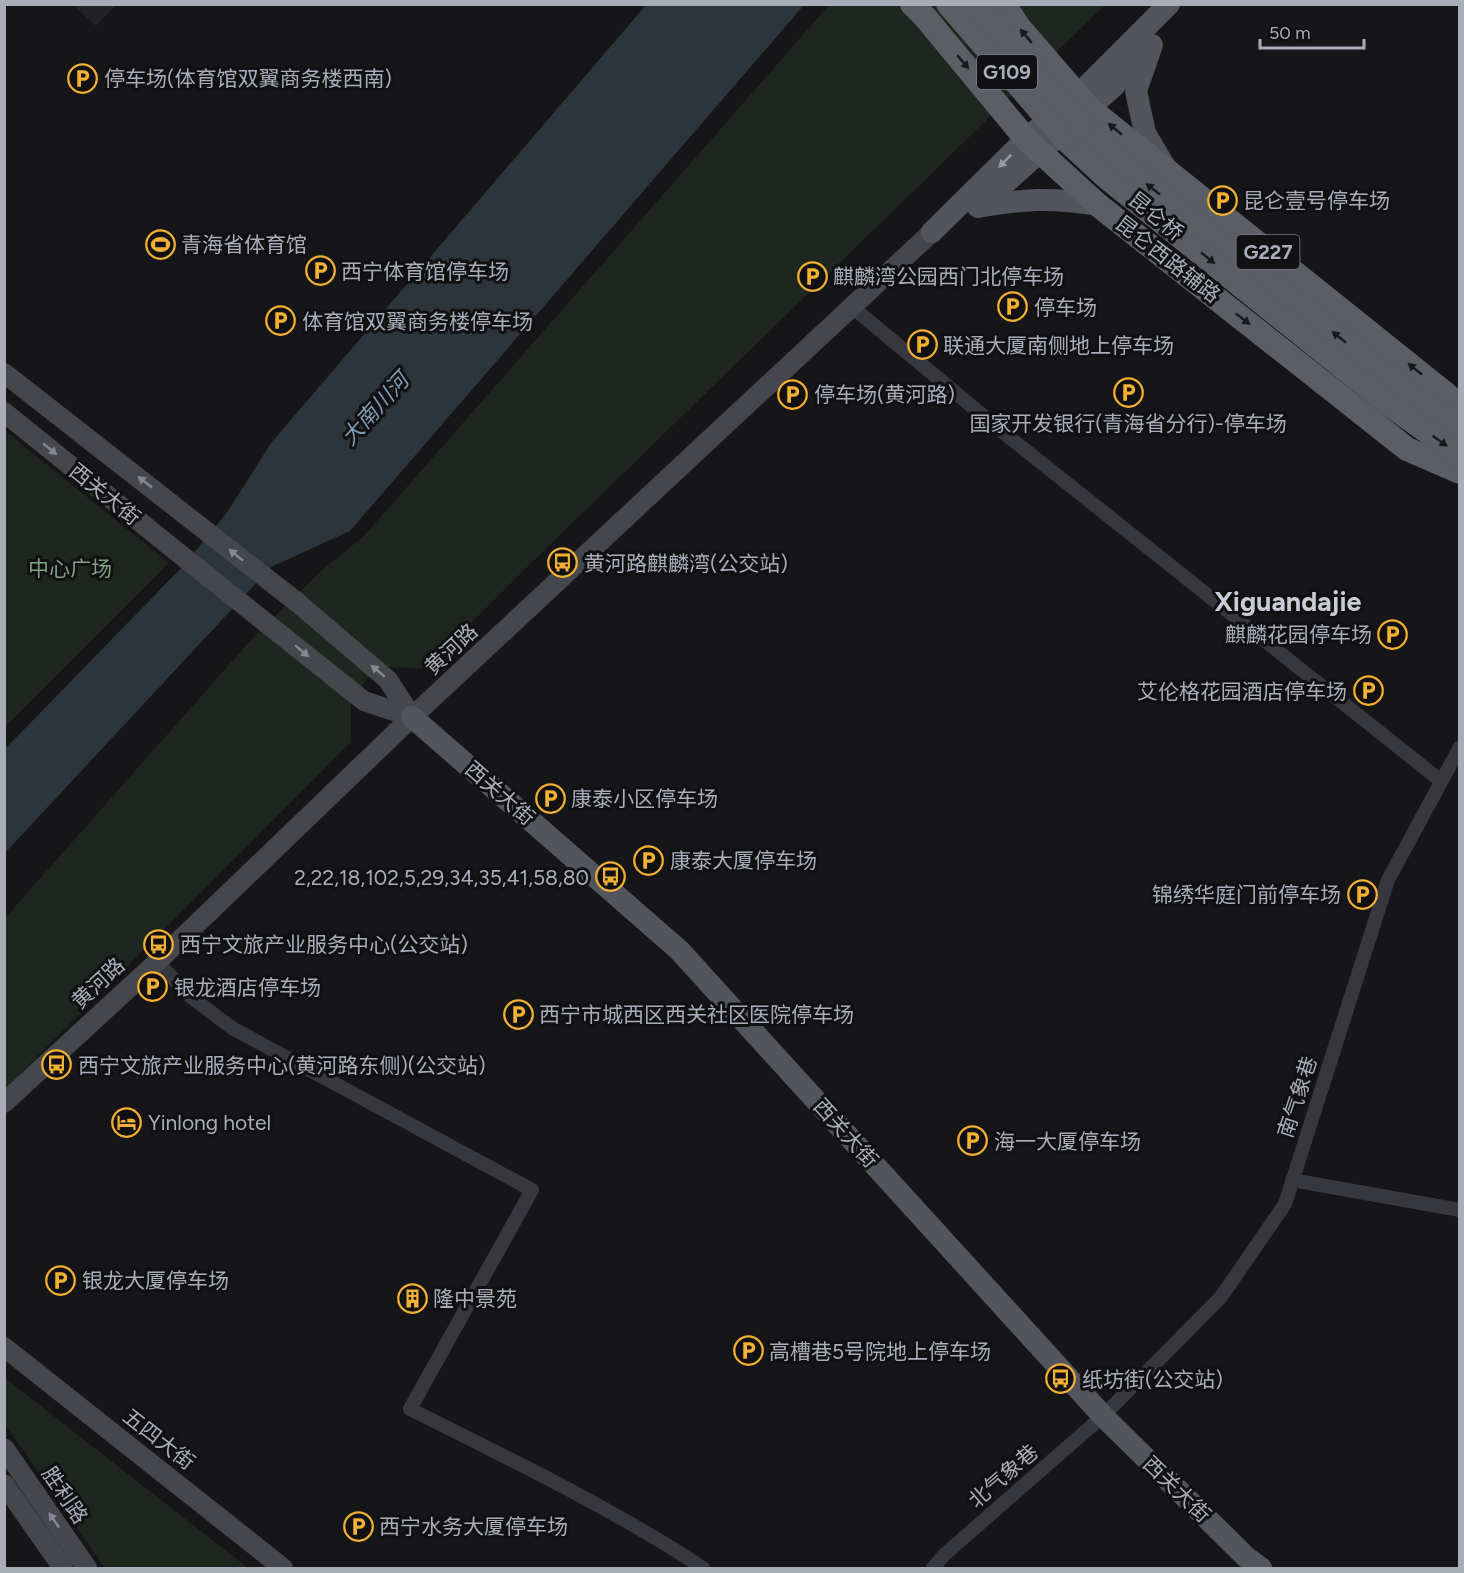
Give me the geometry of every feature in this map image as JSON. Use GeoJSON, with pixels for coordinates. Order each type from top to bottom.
{"type":"FeatureCollection","features":[{"type":"Feature","properties":{"kind":"highway","name":"昆仑桥"},"geometry":{"type":"LineString","coordinates":[[948,4],[1066,140],[1106,177],[1394,394]]}},
{"type":"Feature","properties":{"kind":"highway","name":"昆仑桥"},"geometry":{"type":"LineString","coordinates":[[976,4],[1083,127],[1130,171],[1394,394]]}},
{"type":"Feature","properties":{"kind":"highway","name":"G227"},"geometry":{"type":"LineString","coordinates":[[1004,4],[1019,27],[1083,102],[1455,401]]}},
{"type":"Feature","properties":{"kind":"highway","name":"昆仑西路辅路"},"geometry":{"type":"LineString","coordinates":[[919,11],[1033,145],[1098,205],[1407,449],[1460,472]]}},
{"type":"Feature","properties":{"kind":"highway","name":"G109"},"geometry":{"type":"LineString","coordinates":[[1394,394],[1460,428]]}},
{"type":"Feature","properties":{"kind":"highway","name":"G109"},"geometry":{"type":"LineString","coordinates":[[1394,394],[1460,455]]}},
{"type":"Feature","properties":{"kind":"main road"},"geometry":{"type":"LineString","coordinates":[[932,232],[1083,102],[1114,86],[1169,4]]}},
{"type":"Feature","properties":{"kind":"main road"},"geometry":{"type":"LineString","coordinates":[[1169,4],[1136,91],[1145,133],[1169,173]]}},
{"type":"Feature","properties":{"kind":"main road"},"geometry":{"type":"LineString","coordinates":[[932,232],[978,207],[1033,145]]}},
{"type":"Feature","properties":{"kind":"main road"},"geometry":{"type":"LineString","coordinates":[[978,207],[1030,200],[1065,199],[1098,205]]}},
{"type":"Feature","properties":{"kind":"main road","name":"黄河路"},"geometry":{"type":"LineString","coordinates":[[4,1103],[157,962],[412,717],[932,232]]}},
{"type":"Feature","properties":{"kind":"main road","name":"西关大街"},"geometry":{"type":"LineString","coordinates":[[4,373],[191,519],[388,680],[412,717],[679,950],[1102,1416],[1261,1569]]}},
{"type":"Feature","properties":{"kind":"main road","name":"西关大街"},"geometry":{"type":"LineString","coordinates":[[4,411],[364,701],[412,717]]}},
{"type":"Feature","properties":{"kind":"main road"},"geometry":{"type":"LineString","coordinates":[[1407,449],[1460,484]]}},
{"type":"Feature","properties":{"kind":"main road","name":"五四大街"},"geometry":{"type":"LineString","coordinates":[[4,1347],[283,1569]]}},
{"type":"Feature","properties":{"kind":"main road","name":"胜利路"},"geometry":{"type":"LineString","coordinates":[[4,1448],[87,1569]]}},
{"type":"Feature","properties":{"kind":"main road","name":"胜利路"},"geometry":{"type":"LineString","coordinates":[[4,1485],[63,1569]]}},
{"type":"Feature","properties":{"kind":"street"},"geometry":{"type":"LineString","coordinates":[[852,307],[1009,437],[1441,781]]}},
{"type":"Feature","properties":{"kind":"street","name":"南气象巷"},"geometry":{"type":"LineString","coordinates":[[1102,1416],[1221,1298],[1285,1204],[1388,880],[1460,747]]}},
{"type":"Feature","properties":{"kind":"street"},"geometry":{"type":"LineString","coordinates":[[157,962],[191,997],[232,1029],[532,1190],[410,1409],[555,1482],[659,1539],[703,1569]]}},
{"type":"Feature","properties":{"kind":"street"},"geometry":{"type":"LineString","coordinates":[[1292,1180],[1460,1210]]}},
{"type":"Feature","properties":{"kind":"street","name":"北气象巷"},"geometry":{"type":"LineString","coordinates":[[933,1569],[944,1555],[1102,1416]]}},
{"type":"Feature","properties":{"kind":"shaded area"},"geometry":{"type":"Polygon","coordinates":[[[73,5],[116,5],[96,26],[73,5]]]}},
{"type":"Feature","properties":{"kind":"green space"},"geometry":{"type":"Polygon","coordinates":[[[829,5],[1105,5],[527,567],[428,669],[379,666],[351,697],[351,742],[5,1089],[5,918],[250,641],[322,570],[364,536],[829,5]]]}},
{"type":"Feature","properties":{"kind":"green space","name":"中心广场"},"geometry":{"type":"Polygon","coordinates":[[[5,431],[169,563],[5,727],[5,431]]]}},
{"type":"Feature","properties":{"kind":"green space"},"geometry":{"type":"Polygon","coordinates":[[[5,1378],[248,1568],[105,1568],[5,1424],[5,1378]]]}},
{"type":"Feature","properties":{"kind":"water","name":"大南川河"},"geometry":{"type":"Polygon","coordinates":[[[646,5],[804,5],[350,531],[271,567],[5,853],[5,749],[185,564],[228,511],[271,443],[646,5]]]}},
{"type":"Feature","properties":{"kind":"place","name":"停车场(体育馆双翼商务楼西南)"},"geometry":{"type":"Point","coordinates":[83,78]}},
{"type":"Feature","properties":{"kind":"place","name":"昆仑壹号停车场"},"geometry":{"type":"Point","coordinates":[1222,200]}},
{"type":"Feature","properties":{"kind":"place","name":"青海省体育馆"},"geometry":{"type":"Point","coordinates":[160,244]}},
{"type":"Feature","properties":{"kind":"place","name":"西宁体育馆停车场"},"geometry":{"type":"Point","coordinates":[320,271]}},
{"type":"Feature","properties":{"kind":"place","name":"麒麟湾公园西门北停车场"},"geometry":{"type":"Point","coordinates":[812,276]}},
{"type":"Feature","properties":{"kind":"place","name":"停车场"},"geometry":{"type":"Point","coordinates":[1013,307]}},
{"type":"Feature","properties":{"kind":"place","name":"体育馆双翼商务楼停车场"},"geometry":{"type":"Point","coordinates":[281,321]}},
{"type":"Feature","properties":{"kind":"place","name":"联通大厦南侧地上停车场"},"geometry":{"type":"Point","coordinates":[922,345]}},
{"type":"Feature","properties":{"kind":"place","name":"国家开发银行(青海省分行)-停车场"},"geometry":{"type":"Point","coordinates":[1128,392]}},
{"type":"Feature","properties":{"kind":"place","name":"停车场(黄河路)"},"geometry":{"type":"Point","coordinates":[793,394]}},
{"type":"Feature","properties":{"kind":"place","name":"黄河路麒麟湾(公交站)"},"geometry":{"type":"Point","coordinates":[563,563]}},
{"type":"Feature","properties":{"kind":"place","name":"麒麟花园停车场"},"geometry":{"type":"Point","coordinates":[1393,634]}},
{"type":"Feature","properties":{"kind":"place","name":"艾伦格花园酒店停车场"},"geometry":{"type":"Point","coordinates":[1368,691]}},
{"type":"Feature","properties":{"kind":"place","name":"康泰小区停车场"},"geometry":{"type":"Point","coordinates":[550,798]}},
{"type":"Feature","properties":{"kind":"place","name":"康泰大厦停车场"},"geometry":{"type":"Point","coordinates":[649,860]}},
{"type":"Feature","properties":{"kind":"place","name":"2,22,18,102,5,29,34,35,41,58,80"},"geometry":{"type":"Point","coordinates":[610,877]}},
{"type":"Feature","properties":{"kind":"place","name":"锦绣华庭门前停车场"},"geometry":{"type":"Point","coordinates":[1362,894]}},
{"type":"Feature","properties":{"kind":"place","name":"西宁文旅产业服务中心(公交站)"},"geometry":{"type":"Point","coordinates":[159,944]}},
{"type":"Feature","properties":{"kind":"place","name":"银龙酒店停车场"},"geometry":{"type":"Point","coordinates":[153,987]}},
{"type":"Feature","properties":{"kind":"place","name":"西宁市城西区西关社区医院停车场"},"geometry":{"type":"Point","coordinates":[518,1014]}},
{"type":"Feature","properties":{"kind":"place","name":"西宁文旅产业服务中心(黄河路东侧)(公交站)"},"geometry":{"type":"Point","coordinates":[57,1065]}},
{"type":"Feature","properties":{"kind":"place","name":"Yinlong hotel"},"geometry":{"type":"Point","coordinates":[127,1122]}},
{"type":"Feature","properties":{"kind":"place","name":"海一大厦停车场"},"geometry":{"type":"Point","coordinates":[973,1141]}},
{"type":"Feature","properties":{"kind":"place","name":"银龙大厦停车场"},"geometry":{"type":"Point","coordinates":[61,1280]}},
{"type":"Feature","properties":{"kind":"place","name":"隆中景苑"},"geometry":{"type":"Point","coordinates":[412,1298]}},
{"type":"Feature","properties":{"kind":"place","name":"高槽巷5号院地上停车场"},"geometry":{"type":"Point","coordinates":[748,1351]}},
{"type":"Feature","properties":{"kind":"place","name":"纸坊街(公交站)"},"geometry":{"type":"Point","coordinates":[1061,1379]}},
{"type":"Feature","properties":{"kind":"place","name":"西宁水务大厦停车场"},"geometry":{"type":"Point","coordinates":[358,1526]}},
{"type":"Feature","properties":{"kind":"district","name":"Xiguandajie"},"geometry":{"type":"Point","coordinates":[1288,601]}}]}
